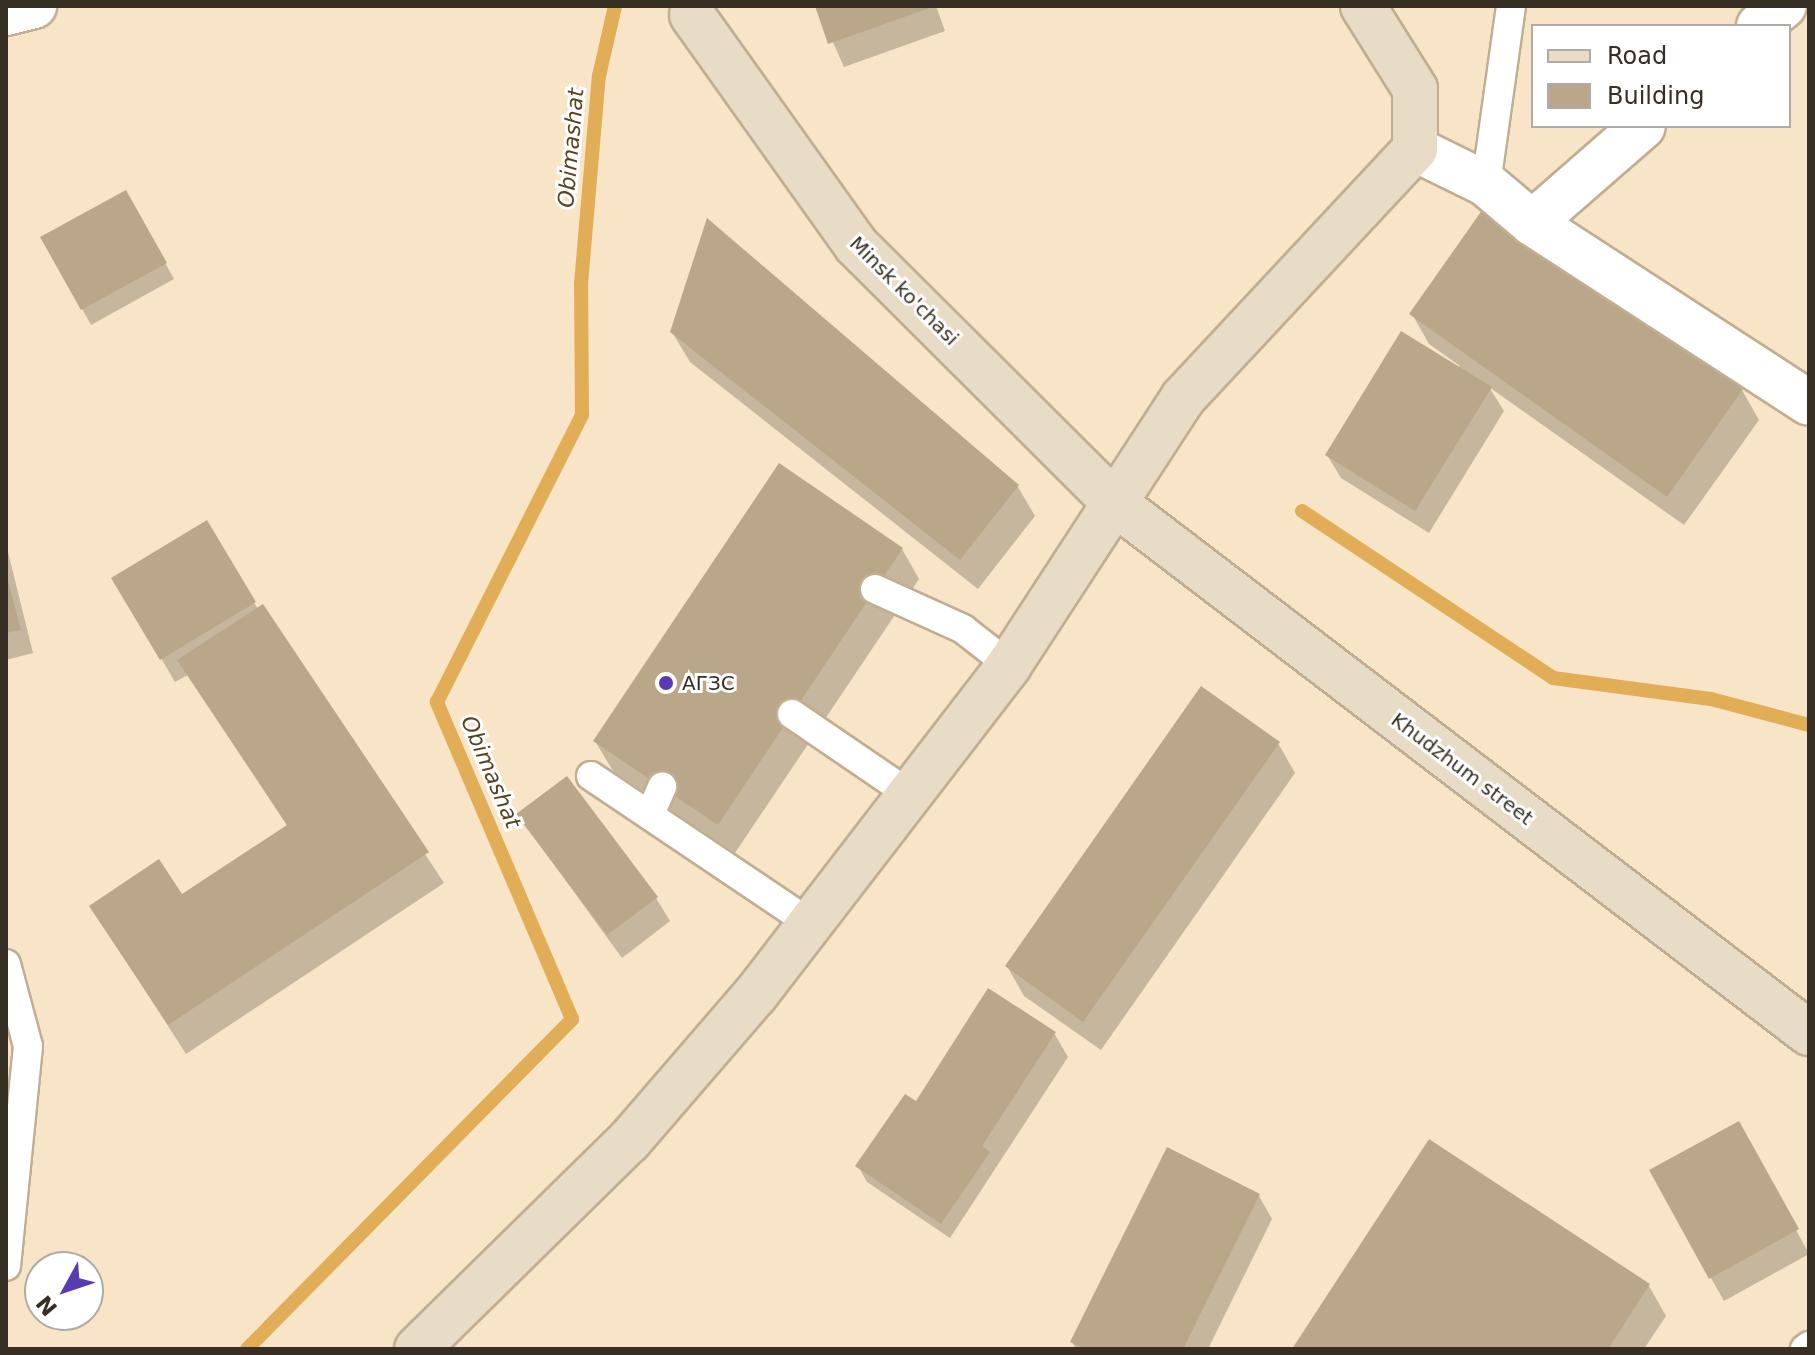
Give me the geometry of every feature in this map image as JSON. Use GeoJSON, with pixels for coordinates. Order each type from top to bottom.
{"type":"FeatureCollection","features":[{"type":"Feature","properties":{"kind":"street"},"geometry":{"type":"LineString","coordinates":[[417,1349],[629,1141],[811,924],[912,796],[1009,665],[1183,398],[1415,149],[1415,89],[1363,6]]}},
{"type":"Feature","properties":{"kind":"street"},"geometry":{"type":"LineString","coordinates":[[1762,24],[1784,6]]}},
{"type":"Feature","properties":{"kind":"street","name":"Minsk ko'chasi"},"geometry":{"type":"LineString","coordinates":[[692,15],[856,245],[1116,504]]}},
{"type":"Feature","properties":{"kind":"street"},"geometry":{"type":"LineString","coordinates":[[1532,223],[1641,128]]}},
{"type":"Feature","properties":{"kind":"street"},"geometry":{"type":"LineString","coordinates":[[1415,149],[1486,184],[1532,223],[1809,403]]}},
{"type":"Feature","properties":{"kind":"street","name":"Khudzhum street"},"geometry":{"type":"LineString","coordinates":[[1116,504],[1809,1033]]}},
{"type":"Feature","properties":{"kind":"lane"},"geometry":{"type":"LineString","coordinates":[[1486,184],[1511,6]]}},
{"type":"Feature","properties":{"kind":"lane"},"geometry":{"type":"LineString","coordinates":[[875,589],[963,629],[1009,665]]}},
{"type":"Feature","properties":{"kind":"lane"},"geometry":{"type":"LineString","coordinates":[[792,714],[912,796]]}},
{"type":"Feature","properties":{"kind":"lane"},"geometry":{"type":"LineString","coordinates":[[591,776],[811,924]]}},
{"type":"Feature","properties":{"kind":"lane"},"geometry":{"type":"LineString","coordinates":[[650,814],[662,787]]}},
{"type":"Feature","properties":{"kind":"lane"},"geometry":{"type":"LineString","coordinates":[[6,964],[28,1046],[6,1266]]}},
{"type":"Feature","properties":{"kind":"building"},"geometry":{"type":"Polygon","coordinates":[[[815,6],[935,6],[828,44],[815,6]]]}},
{"type":"Feature","properties":{"kind":"building"},"geometry":{"type":"Polygon","coordinates":[[[126,190],[167,263],[81,310],[40,237],[126,190]]]}},
{"type":"Feature","properties":{"kind":"building"},"geometry":{"type":"Polygon","coordinates":[[[1485,206],[1743,389],[1667,497],[1409,314],[1485,206]]]}},
{"type":"Feature","properties":{"kind":"building"},"geometry":{"type":"Polygon","coordinates":[[[707,218],[1019,485],[960,560],[670,332],[707,218]]]}},
{"type":"Feature","properties":{"kind":"building"},"geometry":{"type":"Polygon","coordinates":[[[1401,331],[1492,387],[1415,511],[1325,455],[1401,331]]]}},
{"type":"Feature","properties":{"kind":"building"},"geometry":{"type":"Polygon","coordinates":[[[779,463],[903,548],[718,825],[593,741],[779,463]]]}},
{"type":"Feature","properties":{"kind":"building"},"geometry":{"type":"Polygon","coordinates":[[[207,520],[256,602],[160,660],[111,578],[207,520]]]}},
{"type":"Feature","properties":{"kind":"building"},"geometry":{"type":"Polygon","coordinates":[[[6,573],[21,630],[6,633],[6,573]]]}},
{"type":"Feature","properties":{"kind":"building"},"geometry":{"type":"Polygon","coordinates":[[[263,604],[429,852],[168,1025],[89,906],[159,859],[182,894],[287,825],[177,660],[263,604]]]}},
{"type":"Feature","properties":{"kind":"building"},"geometry":{"type":"Polygon","coordinates":[[[1201,686],[1280,742],[1083,1022],[1005,966],[1201,686]]]}},
{"type":"Feature","properties":{"kind":"building"},"geometry":{"type":"Polygon","coordinates":[[[567,776],[658,897],[607,935],[516,814],[567,776]]]}},
{"type":"Feature","properties":{"kind":"building"},"geometry":{"type":"Polygon","coordinates":[[[988,988],[1056,1032],[982,1146],[990,1152],[941,1224],[855,1166],[905,1094],[916,1101],[988,988]]]}},
{"type":"Feature","properties":{"kind":"building"},"geometry":{"type":"Polygon","coordinates":[[[1739,1121],[1799,1229],[1709,1279],[1649,1170],[1739,1121]]]}},
{"type":"Feature","properties":{"kind":"building"},"geometry":{"type":"Polygon","coordinates":[[[1429,1139],[1650,1284],[1608,1349],[1292,1349],[1429,1139]]]}},
{"type":"Feature","properties":{"kind":"building"},"geometry":{"type":"Polygon","coordinates":[[[1167,1147],[1260,1194],[1183,1349],[1085,1349],[1070,1342],[1167,1147]]]}},
{"type":"Feature","properties":{"kind":"waterway","name":"Obimashat"},"geometry":{"type":"LineString","coordinates":[[247,1349],[572,1019],[437,702],[582,415],[581,284],[599,76],[615,6]]}},
{"type":"Feature","properties":{"kind":"waterway"},"geometry":{"type":"LineString","coordinates":[[1302,511],[1553,678],[1711,699],[1809,725]]}},
{"type":"Feature","properties":{"kind":"place","name":"АГЗС"},"geometry":{"type":"Point","coordinates":[666,683]}}]}
